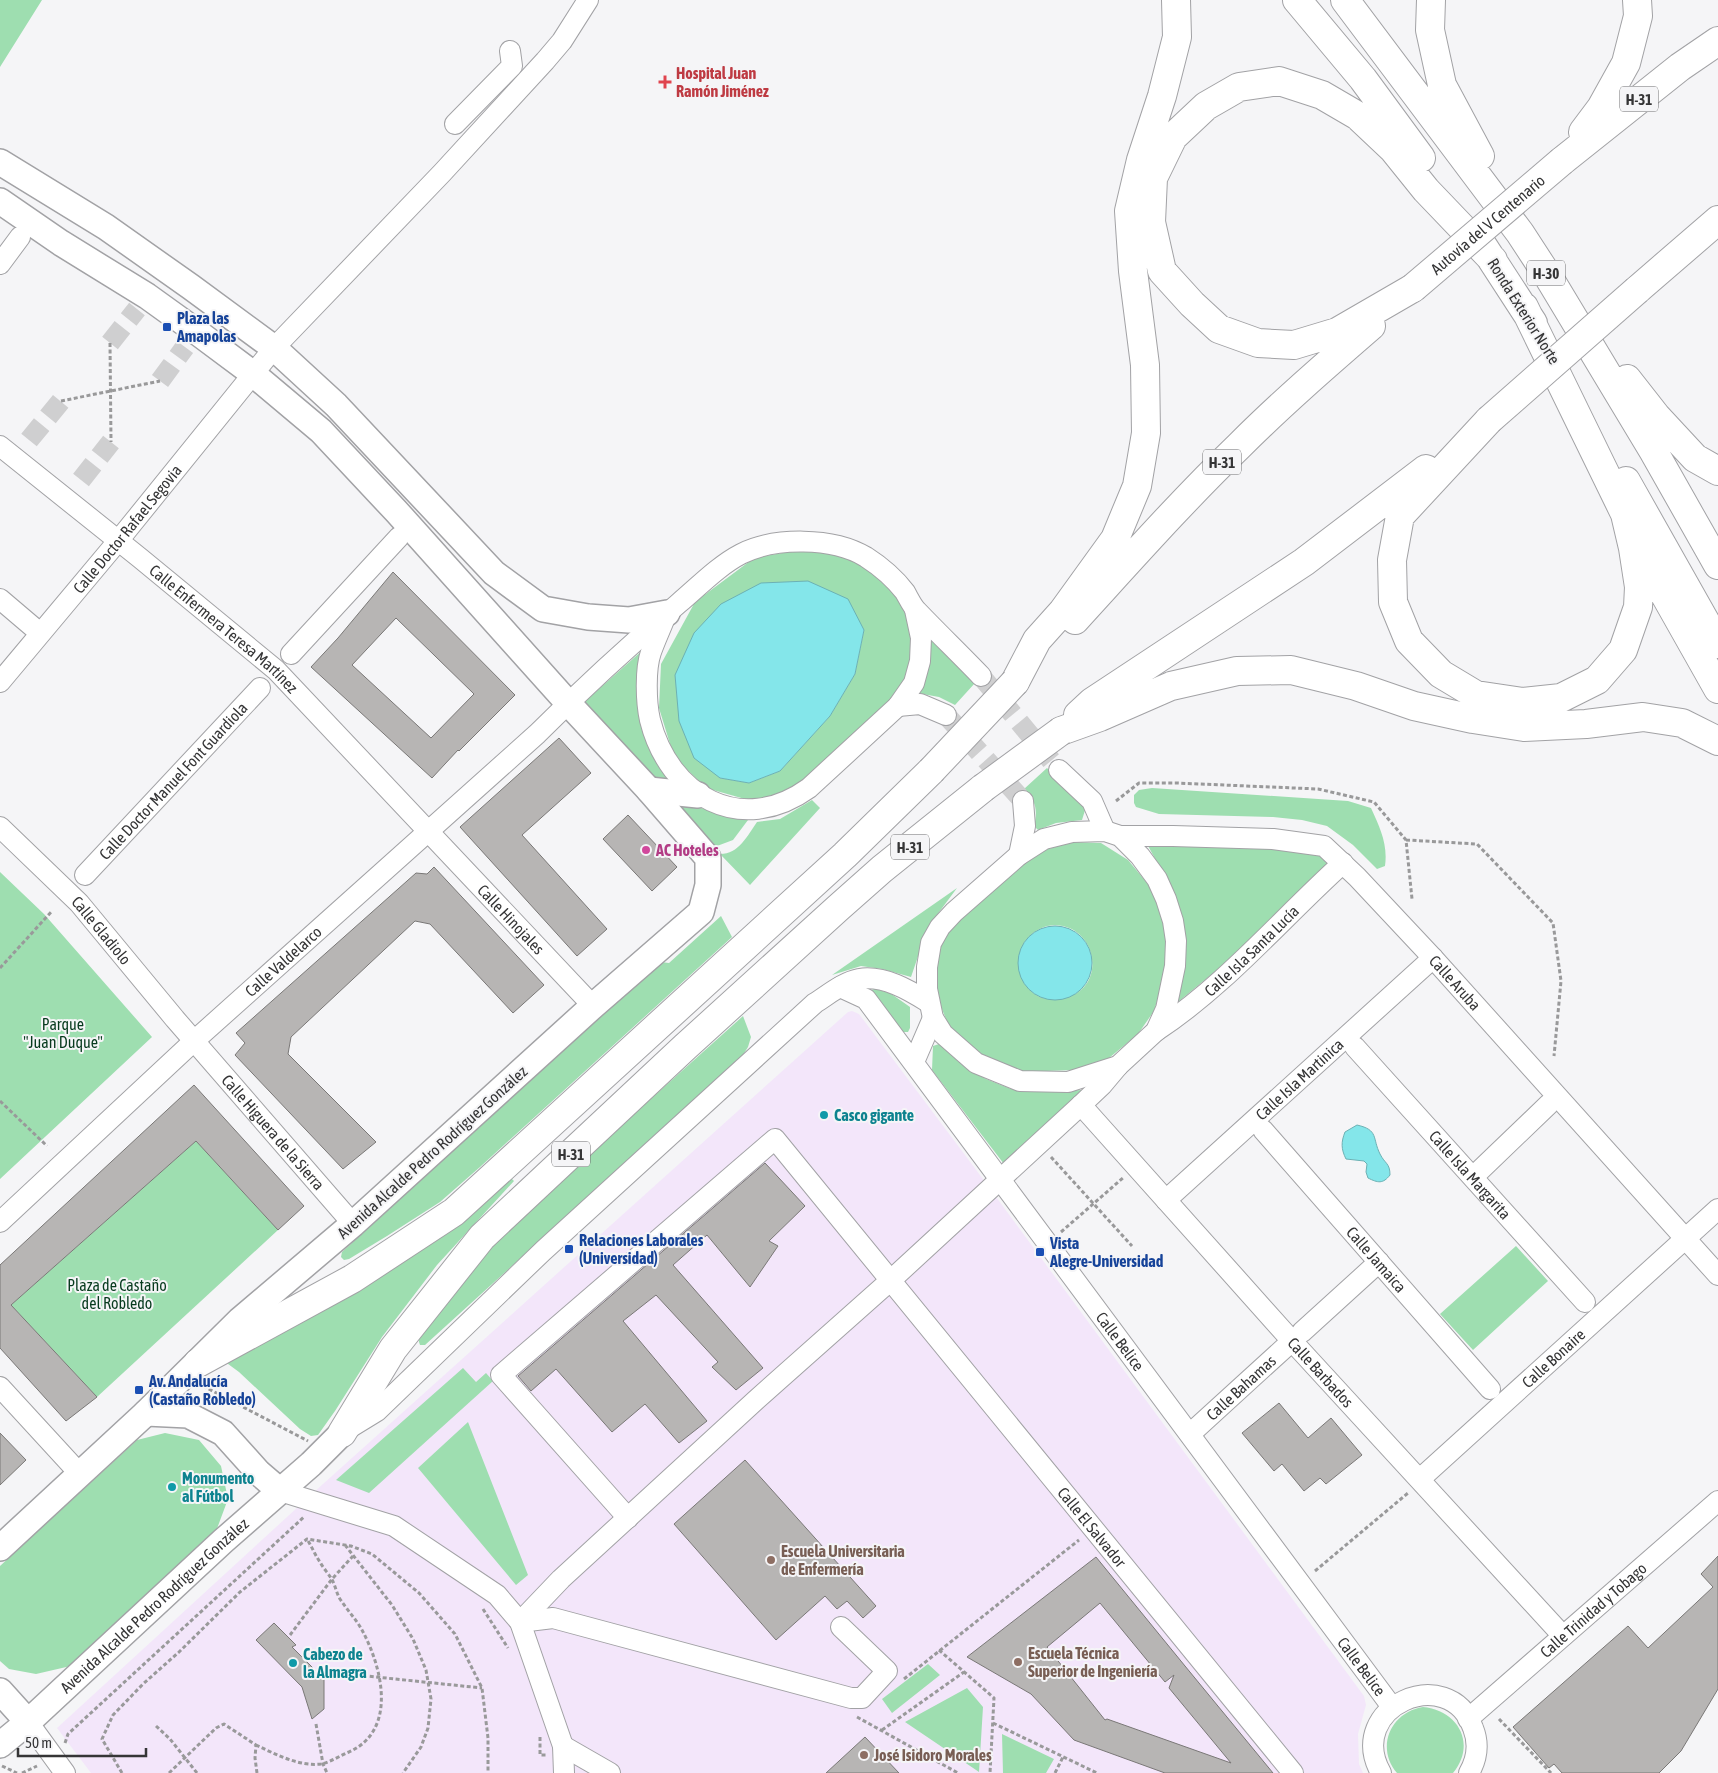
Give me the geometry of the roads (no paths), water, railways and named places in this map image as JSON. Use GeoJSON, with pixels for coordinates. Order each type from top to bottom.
{"type":"FeatureCollection","features":[{"type":"Feature","properties":{"kind":"highway"},"geometry":{"type":"LineString","coordinates":[[1042,646],[1063,611],[1115,539],[1137,486],[1146,433],[1145,365],[1132,271],[1129,211],[1141,160],[1162,96],[1177,37],[1176,0]]}},
{"type":"Feature","properties":{"kind":"highway","name":"Ronda Exterior Norte"},"geometry":{"type":"LineString","coordinates":[[1296,0],[1363,79],[1449,196],[1524,307],[1606,445],[1718,644]]}},
{"type":"Feature","properties":{"kind":"highway","name":"H-30"},"geometry":{"type":"LineString","coordinates":[[1345,0],[1520,233],[1574,318],[1654,452],[1718,565]]}},
{"type":"Feature","properties":{"kind":"highway"},"geometry":{"type":"LineString","coordinates":[[1431,0],[1430,30],[1442,85],[1520,233]]}},
{"type":"Feature","properties":{"kind":"highway"},"geometry":{"type":"LineString","coordinates":[[1562,161],[1601,108],[1626,63],[1638,16],[1637,0]]}},
{"type":"Feature","properties":{"kind":"highway","name":"H-31"},"geometry":{"type":"LineString","coordinates":[[1562,161],[1680,66],[1718,41]]}},
{"type":"Feature","properties":{"kind":"highway"},"geometry":{"type":"LineString","coordinates":[[1413,288],[1337,332],[1294,345],[1258,343],[1219,329],[1192,304],[1162,270],[1151,222],[1153,178],[1173,137],[1206,106],[1239,87],[1279,81],[1322,95],[1358,116],[1393,149],[1426,190],[1493,260]]}},
{"type":"Feature","properties":{"kind":"highway","name":"Autovía del V Centenario"},"geometry":{"type":"LineString","coordinates":[[1413,288],[1562,161]]}},
{"type":"Feature","properties":{"kind":"highway"},"geometry":{"type":"LineString","coordinates":[[1096,710],[1304,562],[1488,420],[1718,220]]}},
{"type":"Feature","properties":{"kind":"highway"},"geometry":{"type":"LineString","coordinates":[[1637,290],[1698,254],[1718,245]]}},
{"type":"Feature","properties":{"kind":"highway","name":"H-31"},"geometry":{"type":"LineString","coordinates":[[198,1373],[352,1279],[454,1212],[845,855],[930,771],[1015,682],[1042,646],[1239,446],[1307,382],[1413,288]]}},
{"type":"Feature","properties":{"kind":"highway"},"geometry":{"type":"LineString","coordinates":[[1524,307],[1648,565],[1718,689]]}},
{"type":"Feature","properties":{"kind":"highway"},"geometry":{"type":"LineString","coordinates":[[1574,318],[1613,360],[1656,416],[1695,458],[1718,472]]}},
{"type":"Feature","properties":{"kind":"highway"},"geometry":{"type":"LineString","coordinates":[[1488,420],[1400,516],[1392,560],[1393,602],[1409,641],[1440,674],[1476,695],[1522,702],[1562,698],[1597,680],[1623,650],[1638,607],[1638,577],[1625,514]]}},
{"type":"Feature","properties":{"kind":"highway"},"geometry":{"type":"LineString","coordinates":[[1096,710],[1172,686],[1237,671],[1291,670],[1356,686],[1414,706],[1516,726],[1586,724],[1642,717],[1682,724],[1718,741]]}},
{"type":"Feature","properties":{"kind":"highway","name":"H-31"},"geometry":{"type":"LineString","coordinates":[[342,1433],[393,1349],[482,1237],[685,1046],[882,869],[983,788],[1061,731],[1096,710]]}},
{"type":"Feature","properties":{"kind":"main road"},"geometry":{"type":"LineString","coordinates":[[0,162],[106,227],[274,348],[336,406],[494,573],[543,609],[588,618],[629,620],[667,614]]}},
{"type":"Feature","properties":{"kind":"main road","name":"Avenida Alcalde Pedro Rodríguez González"},"geometry":{"type":"LineString","coordinates":[[0,202],[147,296],[252,373],[321,431],[649,790],[708,858],[708,885],[701,912],[593,1006],[353,1224],[240,1320],[198,1373],[146,1413],[0,1548]]}},
{"type":"Feature","properties":{"kind":"main road"},"geometry":{"type":"LineString","coordinates":[[649,790],[698,795]]}},
{"type":"Feature","properties":{"kind":"main road"},"geometry":{"type":"LineString","coordinates":[[146,1413],[188,1415],[223,1433],[259,1473],[280,1491]]}},
{"type":"Feature","properties":{"kind":"main road","name":"Avenida Alcalde Pedro Rodríguez González"},"geometry":{"type":"LineString","coordinates":[[0,1745],[28,1722],[216,1548],[311,1464],[342,1433]]}},
{"type":"Feature","properties":{"kind":"main road"},"geometry":{"type":"LineString","coordinates":[[0,1691],[28,1722]]}},
{"type":"Feature","properties":{"kind":"street"},"geometry":{"type":"LineString","coordinates":[[546,61],[562,41],[588,0]]}},
{"type":"Feature","properties":{"kind":"street"},"geometry":{"type":"LineString","coordinates":[[546,61],[572,47],[601,0]]}},
{"type":"Feature","properties":{"kind":"street"},"geometry":{"type":"LineString","coordinates":[[455,124],[512,66],[510,51]]}},
{"type":"Feature","properties":{"kind":"street","name":"Calle Doctor Rafael Segovia"},"geometry":{"type":"LineString","coordinates":[[0,682],[118,541],[252,373],[546,61]]}},
{"type":"Feature","properties":{"kind":"street"},"geometry":{"type":"LineString","coordinates":[[0,264],[20,236]]}},
{"type":"Feature","properties":{"kind":"street","name":"Calle Enfermera Teresa Martínez"},"geometry":{"type":"LineString","coordinates":[[0,446],[276,670],[429,831]]}},
{"type":"Feature","properties":{"kind":"street"},"geometry":{"type":"LineString","coordinates":[[291,654],[399,537]]}},
{"type":"Feature","properties":{"kind":"street","name":"Calle Valdelarco"},"geometry":{"type":"LineString","coordinates":[[0,1222],[194,1041],[721,567],[741,554],[764,546],[789,542],[823,544],[865,556],[886,573],[904,592],[915,610]]}},
{"type":"Feature","properties":{"kind":"street"},"geometry":{"type":"LineString","coordinates":[[0,599],[40,633]]}},
{"type":"Feature","properties":{"kind":"street"},"geometry":{"type":"LineString","coordinates":[[667,614],[650,654],[647,696],[650,719],[658,742],[667,762],[698,795],[733,808],[755,810],[780,805],[795,798],[809,788],[898,706],[914,684],[920,660],[921,638],[915,610]]}},
{"type":"Feature","properties":{"kind":"street"},"geometry":{"type":"LineString","coordinates":[[915,610],[981,676]]}},
{"type":"Feature","properties":{"kind":"street","name":"Calle Doctor Manuel Font Guardiola"},"geometry":{"type":"LineString","coordinates":[[86,875],[260,688]]}},
{"type":"Feature","properties":{"kind":"street"},"geometry":{"type":"LineString","coordinates":[[898,706],[920,704],[946,715]]}},
{"type":"Feature","properties":{"kind":"street"},"geometry":{"type":"LineString","coordinates":[[520,1622],[561,1579],[1081,1106],[1118,1066],[1156,1031],[1166,1009],[1175,966],[1176,941],[1173,921],[1166,900],[1156,879],[1140,856],[1113,834],[1092,800],[1059,770]]}},
{"type":"Feature","properties":{"kind":"street"},"geometry":{"type":"LineString","coordinates":[[1019,855],[1025,826],[1023,801]]}},
{"type":"Feature","properties":{"kind":"street","name":"Calle Gladiolo"},"geometry":{"type":"LineString","coordinates":[[0,827],[79,903],[194,1041]]}},
{"type":"Feature","properties":{"kind":"street","name":"Calle Hinojales"},"geometry":{"type":"LineString","coordinates":[[429,831],[593,1006]]}},
{"type":"Feature","properties":{"kind":"street","name":"Calle Aruba"},"geometry":{"type":"LineString","coordinates":[[930,1010],[927,967],[931,943],[936,935],[954,912],[1019,855],[1044,839],[1072,832],[1273,838],[1324,846],[1433,958],[1718,1274]]}},
{"type":"Feature","properties":{"kind":"street","name":"Calle Isla Santa Lucía"},"geometry":{"type":"LineString","coordinates":[[1156,1031],[1180,1015],[1235,967],[1343,864]]}},
{"type":"Feature","properties":{"kind":"street","name":"Calle Isla Martinica"},"geometry":{"type":"LineString","coordinates":[[1166,1200],[1433,958]]}},
{"type":"Feature","properties":{"kind":"street","name":"Avenida Alcalde Pedro Rodríguez González"},"geometry":{"type":"LineString","coordinates":[[342,1433],[377,1411],[573,1224],[815,1004],[840,987],[859,979],[884,980],[911,991],[930,1010]]}},
{"type":"Feature","properties":{"kind":"street","name":"Calle Belice"},"geometry":{"type":"LineString","coordinates":[[840,987],[866,999],[1392,1707]]}},
{"type":"Feature","properties":{"kind":"street"},"geometry":{"type":"LineString","coordinates":[[930,1010],[942,1034],[976,1063],[1020,1081],[1068,1082],[1118,1066]]}},
{"type":"Feature","properties":{"kind":"street"},"geometry":{"type":"LineString","coordinates":[[914,1062],[930,1010]]}},
{"type":"Feature","properties":{"kind":"street","name":"Calle Higuera de la Sierra"},"geometry":{"type":"LineString","coordinates":[[194,1041],[353,1224]]}},
{"type":"Feature","properties":{"kind":"street","name":"Calle Isla Margarita"},"geometry":{"type":"LineString","coordinates":[[1355,1047],[1586,1302]]}},
{"type":"Feature","properties":{"kind":"street"},"geometry":{"type":"LineString","coordinates":[[1473,1178],[1549,1104]]}},
{"type":"Feature","properties":{"kind":"street","name":"Calle Barbados"},"geometry":{"type":"LineString","coordinates":[[1081,1106],[1166,1200],[1297,1336],[1416,1484],[1563,1636]]}},
{"type":"Feature","properties":{"kind":"street","name":"Calle Jamaica"},"geometry":{"type":"LineString","coordinates":[[1263,1130],[1490,1389]]}},
{"type":"Feature","properties":{"kind":"street","name":"Calle El Salvador"},"geometry":{"type":"LineString","coordinates":[[628,1518],[561,1448],[501,1375],[775,1139],[1294,1773]]}},
{"type":"Feature","properties":{"kind":"street","name":"Calle Bonaire"},"geometry":{"type":"LineString","coordinates":[[1416,1484],[1718,1209]]}},
{"type":"Feature","properties":{"kind":"street","name":"Calle Bahamas"},"geometry":{"type":"LineString","coordinates":[[1190,1434],[1379,1262]]}},
{"type":"Feature","properties":{"kind":"street"},"geometry":{"type":"LineString","coordinates":[[0,1387],[79,1473]]}},
{"type":"Feature","properties":{"kind":"street"},"geometry":{"type":"LineString","coordinates":[[280,1491],[394,1526],[497,1595],[520,1622],[564,1761],[610,1773]]}},
{"type":"Feature","properties":{"kind":"street","name":"Calle Trinidad y Tobago"},"geometry":{"type":"LineString","coordinates":[[1468,1718],[1718,1501]]}},
{"type":"Feature","properties":{"kind":"street"},"geometry":{"type":"LineString","coordinates":[[520,1622],[553,1618],[851,1698],[862,1698],[887,1672],[841,1627]]}},
{"type":"Feature","properties":{"kind":"street"},"geometry":{"type":"LineString","coordinates":[[1381,1773],[1374,1758],[1374,1736],[1379,1723],[1392,1707],[1400,1702],[1419,1696],[1438,1697],[1455,1705],[1468,1718],[1475,1733],[1477,1748],[1474,1763],[1469,1773]]}},
{"type":"Feature","properties":{"kind":"street"},"geometry":{"type":"LineString","coordinates":[[28,1722],[65,1773]]}},
{"type":"Feature","properties":{"kind":"water"},"geometry":{"type":"Polygon","coordinates":[[[808,581],[848,599],[864,630],[855,674],[830,716],[780,771],[749,783],[720,778],[694,758],[679,721],[675,675],[694,633],[721,604],[761,583],[808,581]]]}},
{"type":"Feature","properties":{"kind":"water"},"geometry":{"type":"Polygon","coordinates":[[[1048,926],[1062,926],[1076,932],[1086,942],[1092,956],[1092,970],[1086,984],[1076,994],[1062,1000],[1048,1000],[1034,994],[1024,984],[1018,970],[1018,956],[1024,942],[1034,932],[1048,926]]]}},
{"type":"Feature","properties":{"kind":"water"},"geometry":{"type":"Polygon","coordinates":[[[1357,1125],[1369,1129],[1374,1135],[1380,1154],[1390,1171],[1390,1175],[1383,1181],[1378,1182],[1368,1178],[1366,1172],[1367,1164],[1364,1161],[1346,1159],[1342,1149],[1345,1132],[1357,1125]]]}},
{"type":"Feature","properties":{"kind":"tunnel"},"geometry":{"type":"LineString","coordinates":[[110,343],[137,309]]}},
{"type":"Feature","properties":{"kind":"tunnel"},"geometry":{"type":"LineString","coordinates":[[160,381],[185,347]]}},
{"type":"Feature","properties":{"kind":"tunnel"},"geometry":{"type":"LineString","coordinates":[[29,440],[61,401]]}},
{"type":"Feature","properties":{"kind":"tunnel"},"geometry":{"type":"LineString","coordinates":[[81,480],[111,442]]}},
{"type":"Feature","properties":{"kind":"tunnel"},"geometry":{"type":"LineString","coordinates":[[981,676],[1059,770]]}},
{"type":"Feature","properties":{"kind":"tunnel"},"geometry":{"type":"LineString","coordinates":[[946,715],[1023,801]]}},
{"type":"Feature","properties":{"kind":"place","name":"Hospital Juan Ramón Jiménez"},"geometry":{"type":"Point","coordinates":[665,82]}},
{"type":"Feature","properties":{"kind":"place","name":"Plaza las Amapolas"},"geometry":{"type":"Point","coordinates":[167,327]}},
{"type":"Feature","properties":{"kind":"place","name":"AC Hoteles"},"geometry":{"type":"Point","coordinates":[646,850]}},
{"type":"Feature","properties":{"kind":"place","name":"Casco gigante"},"geometry":{"type":"Point","coordinates":[824,1115]}},
{"type":"Feature","properties":{"kind":"place","name":"Relaciones Laborales (Universidad)"},"geometry":{"type":"Point","coordinates":[569,1249]}},
{"type":"Feature","properties":{"kind":"place","name":"Vista Alegre-Universidad"},"geometry":{"type":"Point","coordinates":[1040,1252]}},
{"type":"Feature","properties":{"kind":"place","name":"Av. Andalucía (Castaño Robledo)"},"geometry":{"type":"Point","coordinates":[139,1390]}},
{"type":"Feature","properties":{"kind":"place","name":"Monumento al Fútbol"},"geometry":{"type":"Point","coordinates":[172,1487]}},
{"type":"Feature","properties":{"kind":"place","name":"Escuela Universitaria de Enfermería"},"geometry":{"type":"Point","coordinates":[771,1560]}},
{"type":"Feature","properties":{"kind":"place","name":"Escuela Técnica Superior de Ingeniería"},"geometry":{"type":"Point","coordinates":[1018,1662]}},
{"type":"Feature","properties":{"kind":"place","name":"Cabezo de la Almagra"},"geometry":{"type":"Point","coordinates":[293,1663]}},
{"type":"Feature","properties":{"kind":"place","name":"José Isidoro Morales"},"geometry":{"type":"Point","coordinates":[864,1755]}},
{"type":"Feature","properties":{"kind":"park label","name":"Parque \"Juan Duque\""},"geometry":{"type":"Point","coordinates":[63,1033]}},
{"type":"Feature","properties":{"kind":"park label","name":"Plaza de Castaño del Robledo"},"geometry":{"type":"Point","coordinates":[117,1294]}}]}
